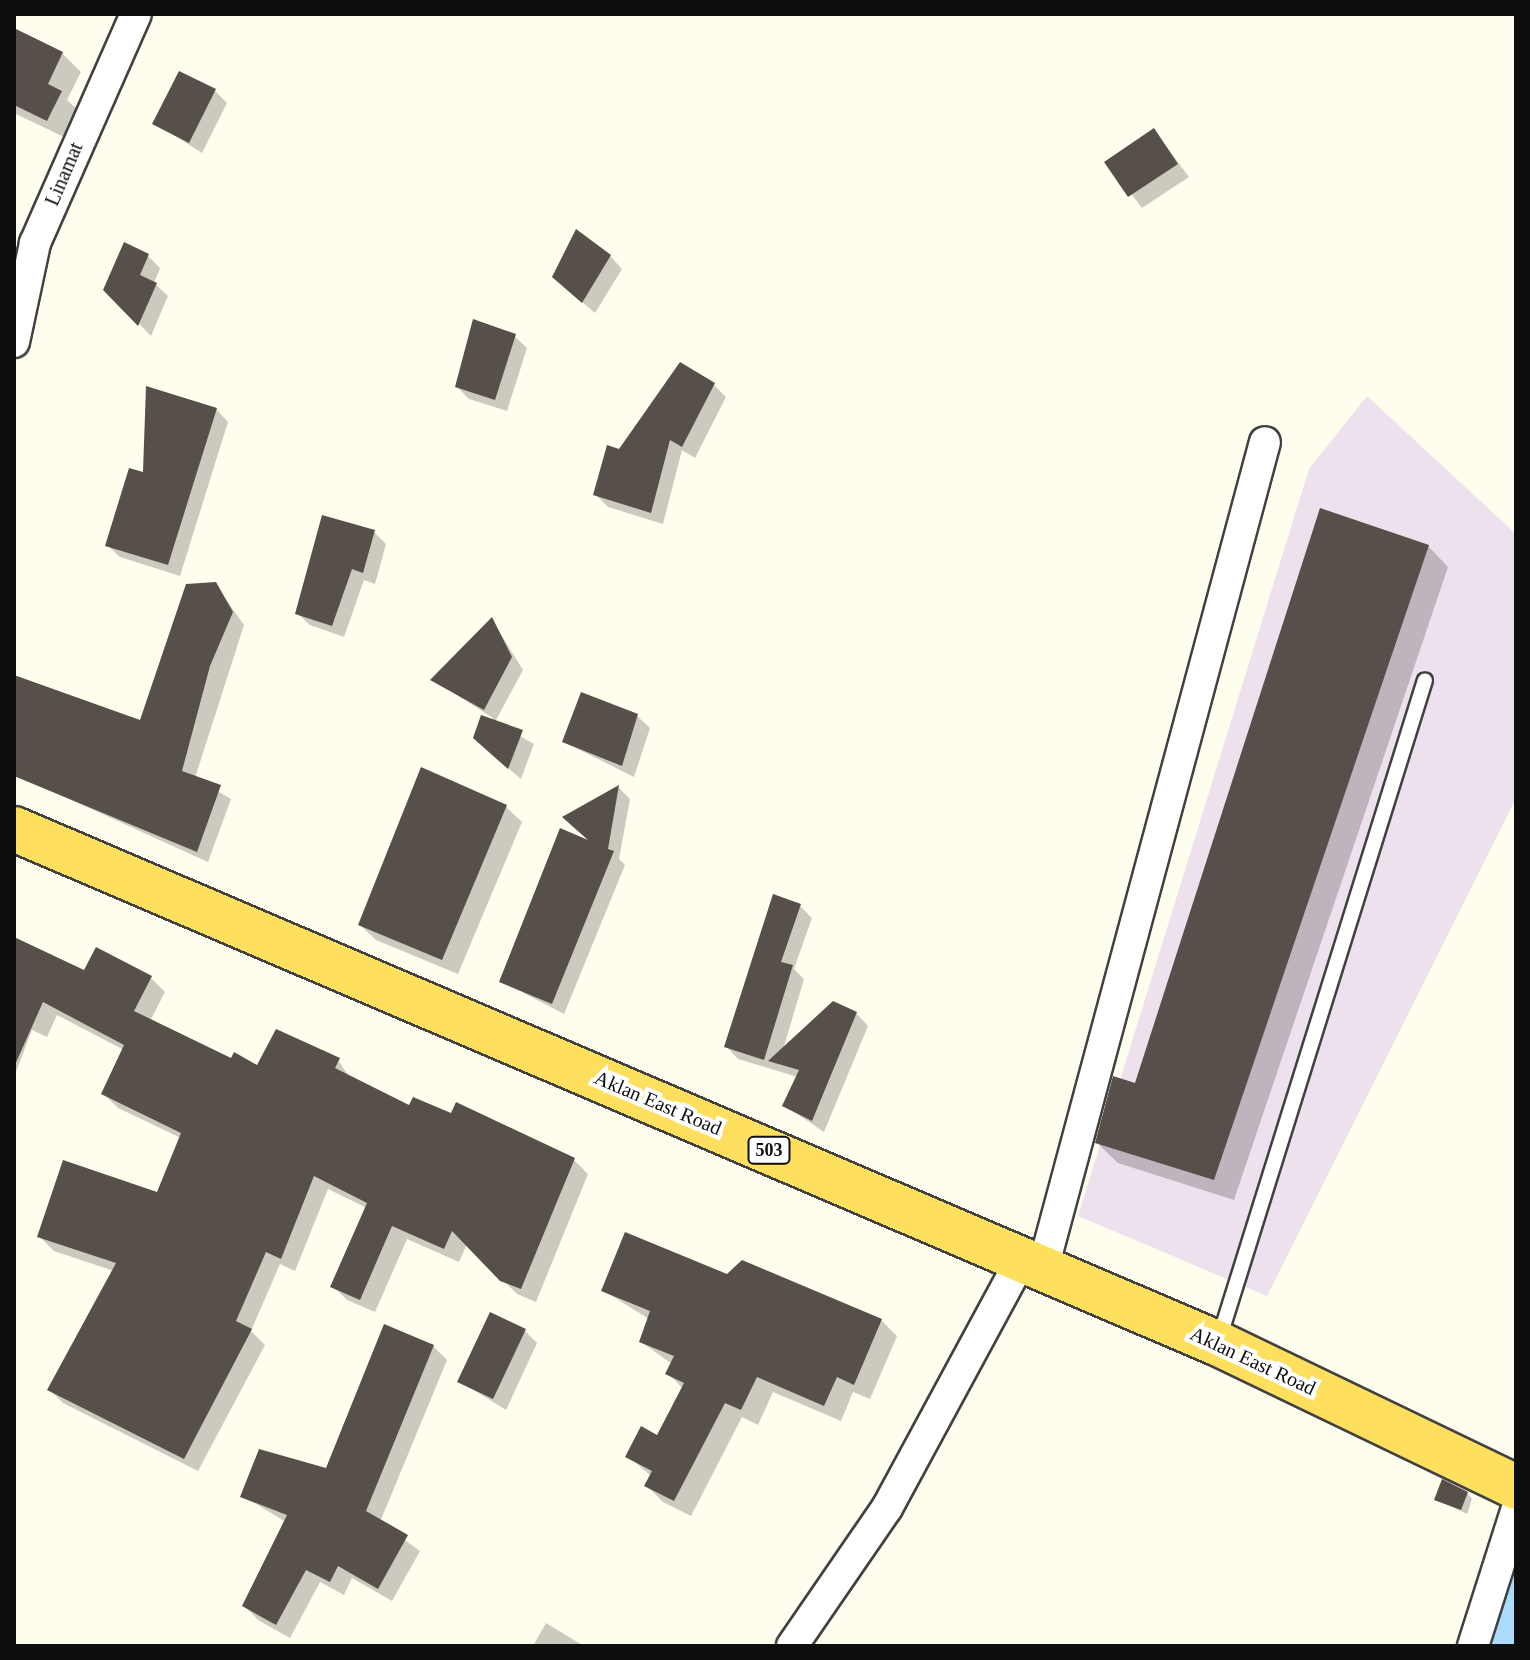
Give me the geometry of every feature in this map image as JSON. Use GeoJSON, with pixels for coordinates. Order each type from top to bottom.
{"type":"FeatureCollection","features":[{"type":"Feature","properties":{"kind":"main road","name":"Aklan East Road"},"geometry":{"type":"LineString","coordinates":[[14,829],[1217,1343],[1516,1487]]}},
{"type":"Feature","properties":{"kind":"street","name":"Linamat"},"geometry":{"type":"LineString","coordinates":[[14,342],[35,243],[136,14]]}},
{"type":"Feature","properties":{"kind":"street"},"geometry":{"type":"LineString","coordinates":[[792,1646],[887,1508],[1032,1263],[1265,442]]}},
{"type":"Feature","properties":{"kind":"street"},"geometry":{"type":"LineString","coordinates":[[1473,1646],[1516,1511]]}},
{"type":"Feature","properties":{"kind":"lane"},"geometry":{"type":"LineString","coordinates":[[1217,1343],[1425,680]]}},
{"type":"Feature","properties":{"kind":"shaded area"},"geometry":{"type":"Polygon","coordinates":[[[1367,396],[1516,534],[1516,798],[1267,1296],[1078,1216],[1309,469],[1367,396]]]}},
{"type":"Feature","properties":{"kind":"building"},"geometry":{"type":"Polygon","coordinates":[[[14,28],[63,52],[48,84],[62,91],[47,121],[14,105],[14,28]]]}},
{"type":"Feature","properties":{"kind":"building"},"geometry":{"type":"Polygon","coordinates":[[[179,71],[216,89],[189,143],[152,124],[179,71]]]}},
{"type":"Feature","properties":{"kind":"building"},"geometry":{"type":"Polygon","coordinates":[[[1154,128],[1178,164],[1128,197],[1104,162],[1154,128]]]}},
{"type":"Feature","properties":{"kind":"building"},"geometry":{"type":"Polygon","coordinates":[[[576,229],[611,255],[582,303],[552,277],[576,229]]]}},
{"type":"Feature","properties":{"kind":"building"},"geometry":{"type":"Polygon","coordinates":[[[124,242],[149,254],[140,275],[157,283],[138,326],[103,290],[124,242]]]}},
{"type":"Feature","properties":{"kind":"building"},"geometry":{"type":"Polygon","coordinates":[[[473,319],[516,334],[495,400],[455,387],[473,319]]]}},
{"type":"Feature","properties":{"kind":"building"},"geometry":{"type":"Polygon","coordinates":[[[680,362],[715,383],[682,447],[670,440],[651,513],[593,495],[607,445],[619,449],[680,362]]]}},
{"type":"Feature","properties":{"kind":"building"},"geometry":{"type":"Polygon","coordinates":[[[146,386],[217,408],[168,565],[105,546],[129,468],[143,472],[146,386]]]}},
{"type":"Feature","properties":{"kind":"building"},"geometry":{"type":"Polygon","coordinates":[[[1320,508],[1429,545],[1214,1180],[1095,1143],[1113,1076],[1135,1083],[1320,508]]]}},
{"type":"Feature","properties":{"kind":"building"},"geometry":{"type":"Polygon","coordinates":[[[322,515],[375,530],[363,573],[352,569],[332,626],[295,614],[322,515]]]}},
{"type":"Feature","properties":{"kind":"building"},"geometry":{"type":"Polygon","coordinates":[[[216,582],[233,612],[210,666],[182,771],[221,785],[197,852],[14,776],[14,675],[140,720],[186,584],[216,582]]]}},
{"type":"Feature","properties":{"kind":"building"},"geometry":{"type":"Polygon","coordinates":[[[492,617],[512,657],[484,710],[430,680],[492,617]]]}},
{"type":"Feature","properties":{"kind":"building"},"geometry":{"type":"Polygon","coordinates":[[[581,692],[638,714],[622,766],[562,742],[581,692]]]}},
{"type":"Feature","properties":{"kind":"building"},"geometry":{"type":"Polygon","coordinates":[[[481,715],[523,730],[508,769],[473,738],[481,715]]]}},
{"type":"Feature","properties":{"kind":"building"},"geometry":{"type":"Polygon","coordinates":[[[421,767],[507,805],[442,960],[358,925],[421,767]]]}},
{"type":"Feature","properties":{"kind":"building"},"geometry":{"type":"Polygon","coordinates":[[[619,785],[608,849],[614,851],[552,1004],[499,982],[560,828],[588,840],[562,817],[619,785]]]}},
{"type":"Feature","properties":{"kind":"building"},"geometry":{"type":"Polygon","coordinates":[[[773,894],[801,904],[781,962],[793,965],[764,1060],[724,1047],[773,894]]]}},
{"type":"Feature","properties":{"kind":"building"},"geometry":{"type":"Polygon","coordinates":[[[14,937],[84,970],[96,947],[152,976],[134,1011],[231,1058],[234,1052],[257,1065],[276,1029],[340,1058],[335,1068],[409,1105],[413,1097],[451,1113],[456,1102],[575,1158],[521,1289],[500,1281],[452,1231],[444,1249],[392,1226],[360,1300],[330,1287],[367,1203],[314,1176],[281,1259],[266,1252],[236,1321],[252,1329],[184,1459],[47,1390],[116,1263],[37,1237],[63,1160],[157,1192],[181,1133],[101,1094],[124,1045],[43,1002],[14,1067],[14,937]]]}},
{"type":"Feature","properties":{"kind":"building"},"geometry":{"type":"Polygon","coordinates":[[[833,1001],[857,1012],[812,1121],[782,1106],[799,1070],[768,1061],[833,1001]]]}},
{"type":"Feature","properties":{"kind":"building"},"geometry":{"type":"Polygon","coordinates":[[[625,1232],[727,1274],[742,1260],[882,1319],[854,1385],[837,1377],[824,1406],[757,1377],[741,1410],[725,1403],[674,1501],[644,1486],[652,1471],[625,1457],[641,1426],[657,1435],[684,1383],[665,1374],[674,1356],[639,1342],[650,1311],[601,1291],[625,1232]]]}},
{"type":"Feature","properties":{"kind":"building"},"geometry":{"type":"Polygon","coordinates":[[[490,1312],[526,1329],[493,1399],[457,1382],[490,1312]]]}},
{"type":"Feature","properties":{"kind":"building"},"geometry":{"type":"Polygon","coordinates":[[[384,1324],[434,1345],[366,1511],[408,1535],[378,1589],[338,1566],[330,1582],[306,1570],[276,1625],[242,1606],[287,1515],[240,1497],[259,1449],[326,1468],[384,1324]]]}},
{"type":"Feature","properties":{"kind":"building"},"geometry":{"type":"Polygon","coordinates":[[[1442,1479],[1468,1492],[1461,1510],[1434,1500],[1442,1479]]]}},
{"type":"Feature","properties":{"kind":"waterway"},"geometry":{"type":"LineString","coordinates":[[1493,1646],[1516,1582]]}}]}
